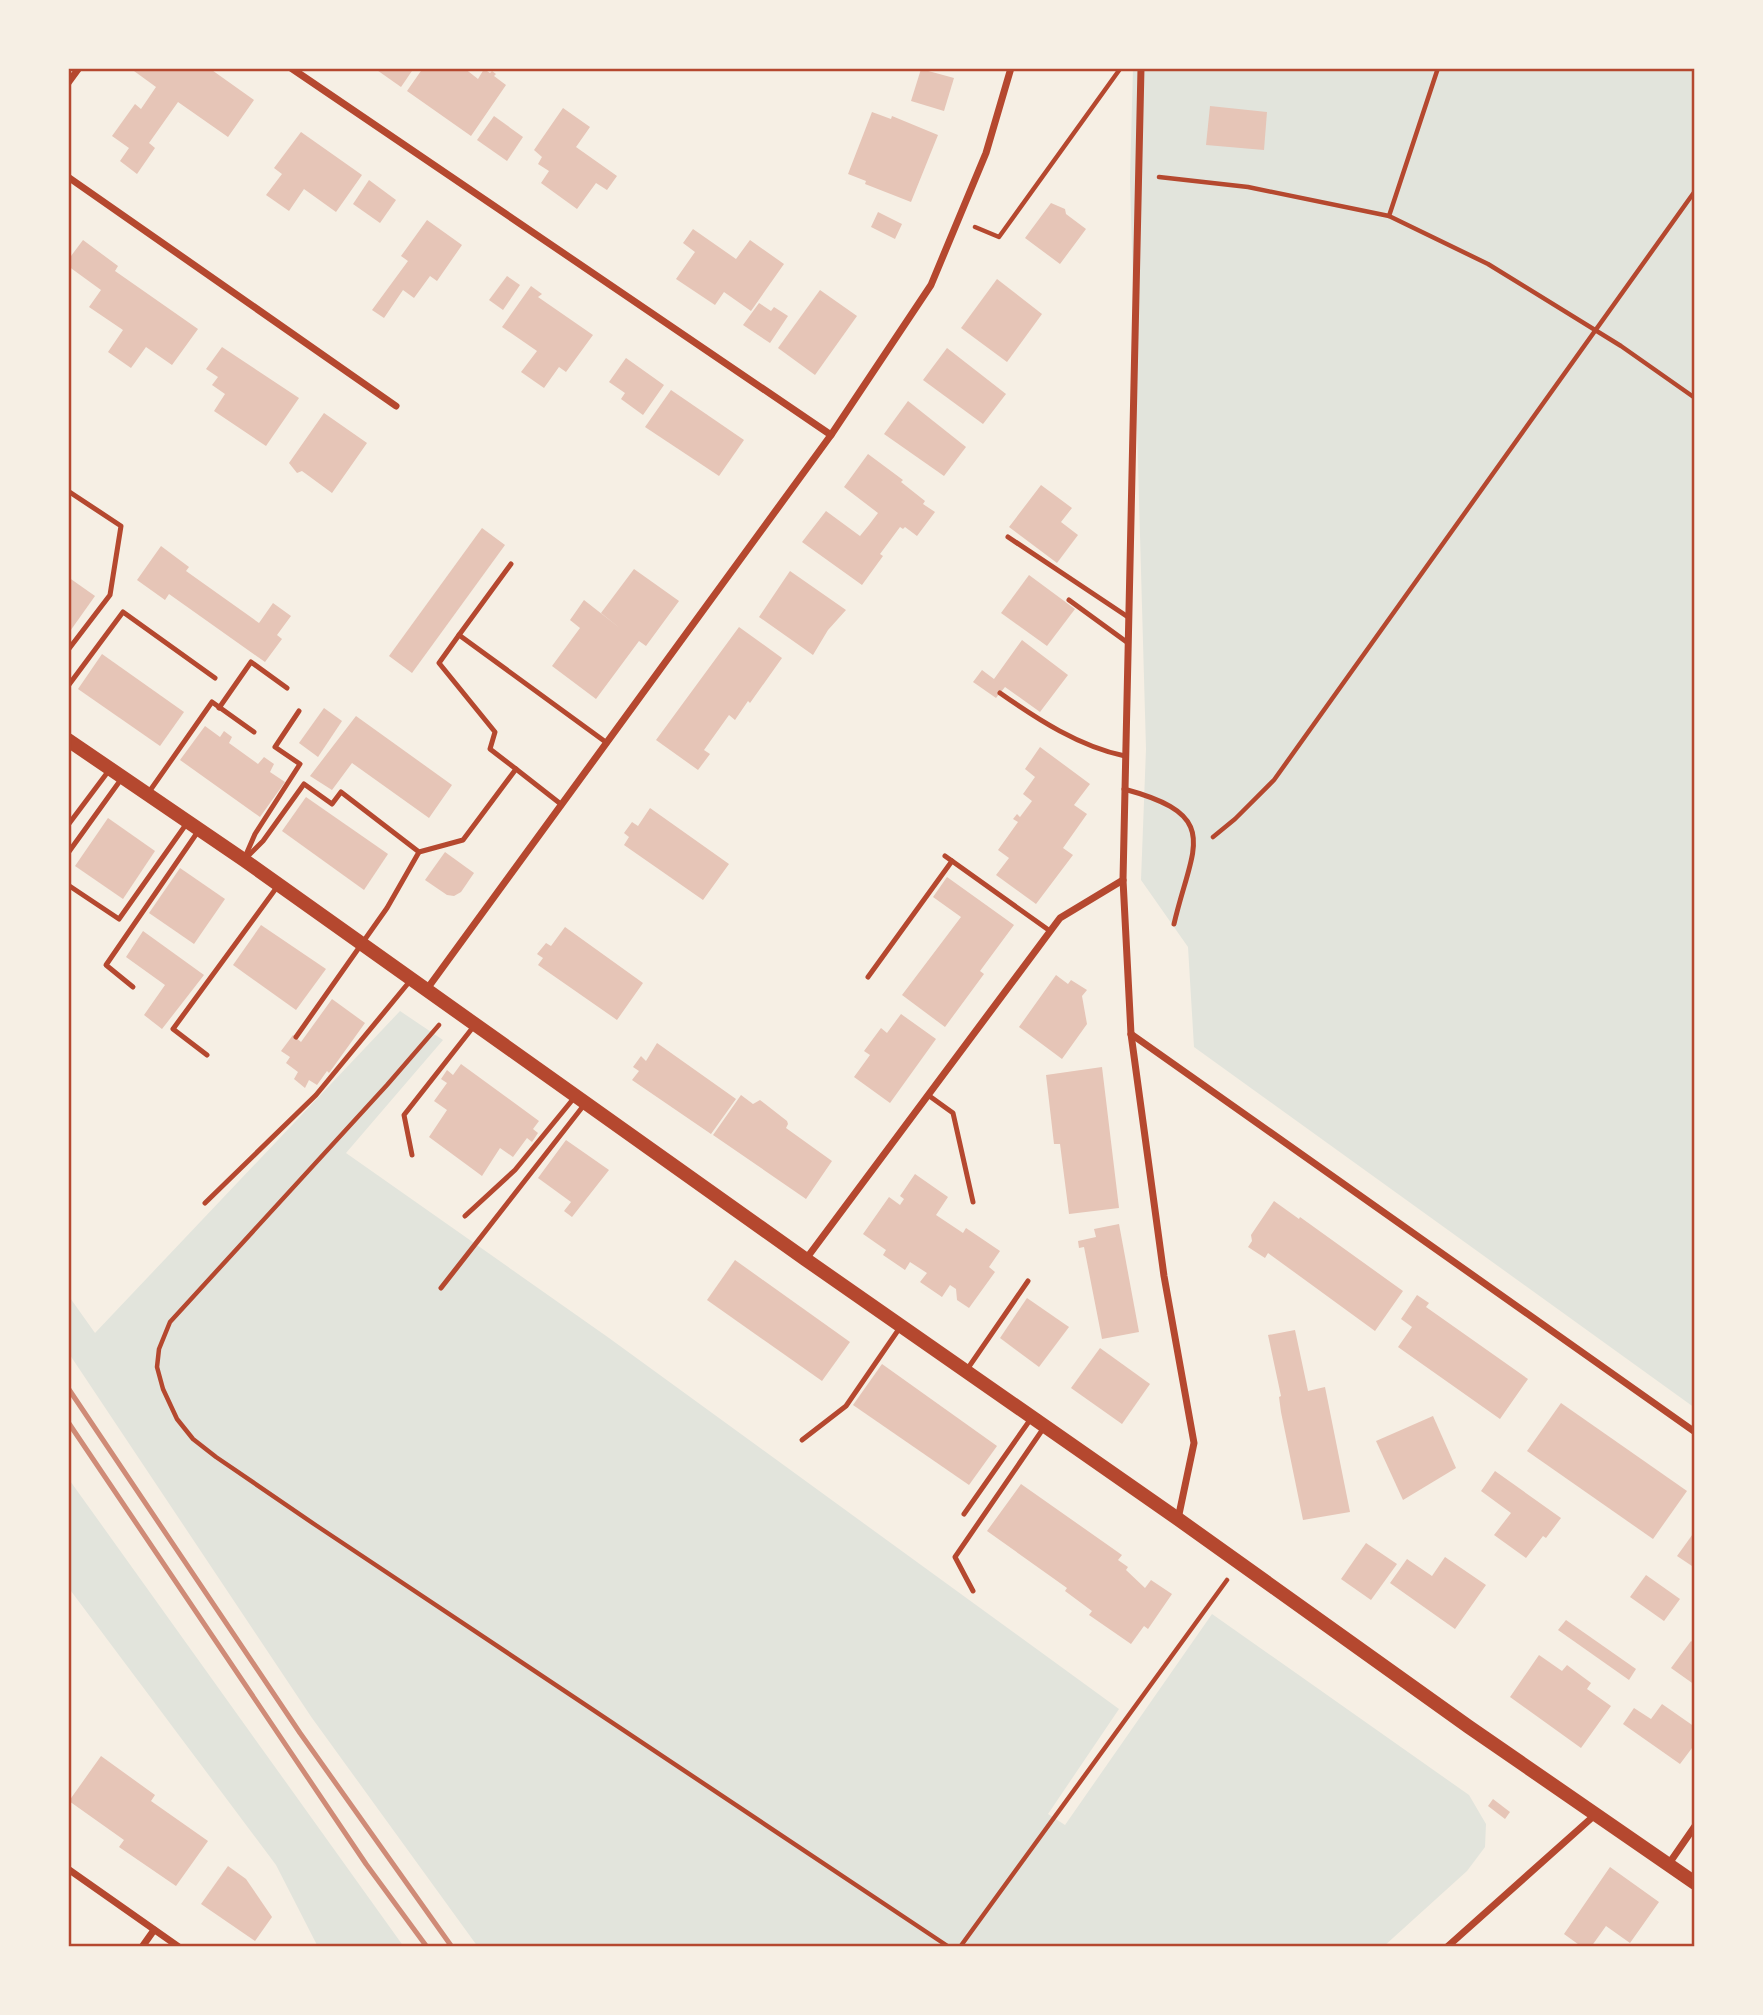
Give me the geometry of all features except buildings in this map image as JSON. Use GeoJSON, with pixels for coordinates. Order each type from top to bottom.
{"type":"FeatureCollection","features":[{"type":"Feature","properties":{"kind":"main road"},"geometry":{"type":"LineString","coordinates":[[68,740],[279,884],[806,1259],[1695,1883]]}},
{"type":"Feature","properties":{"kind":"street"},"geometry":{"type":"LineString","coordinates":[[68,83],[79,68]]}},
{"type":"Feature","properties":{"kind":"street"},"geometry":{"type":"LineString","coordinates":[[290,68],[831,435]]}},
{"type":"Feature","properties":{"kind":"street"},"geometry":{"type":"LineString","coordinates":[[427,989],[831,435],[931,285],[986,153],[1010,68]]}},
{"type":"Feature","properties":{"kind":"street"},"geometry":{"type":"LineString","coordinates":[[1141,68],[1123,880],[1131,1034],[1164,1276],[1194,1443],[1178,1519]]}},
{"type":"Feature","properties":{"kind":"street"},"geometry":{"type":"LineString","coordinates":[[68,177],[396,407]]}},
{"type":"Feature","properties":{"kind":"street"},"geometry":{"type":"LineString","coordinates":[[806,1259],[1060,918],[1123,880]]}},
{"type":"Feature","properties":{"kind":"street"},"geometry":{"type":"LineString","coordinates":[[1131,1034],[1695,1432]]}},
{"type":"Feature","properties":{"kind":"street"},"geometry":{"type":"LineString","coordinates":[[1447,1947],[1596,1815]]}},
{"type":"Feature","properties":{"kind":"street"},"geometry":{"type":"LineString","coordinates":[[1668,1865],[1695,1826]]}},
{"type":"Feature","properties":{"kind":"street"},"geometry":{"type":"LineString","coordinates":[[68,1869],[179,1947]]}},
{"type":"Feature","properties":{"kind":"street"},"geometry":{"type":"LineString","coordinates":[[142,1947],[154,1930]]}},
{"type":"Feature","properties":{"kind":"lane"},"geometry":{"type":"LineString","coordinates":[[68,491],[121,526],[110,595],[68,650]]}},
{"type":"Feature","properties":{"kind":"lane"},"geometry":{"type":"LineString","coordinates":[[1008,537],[1128,617]]}},
{"type":"Feature","properties":{"kind":"lane"},"geometry":{"type":"LineString","coordinates":[[511,564],[439,663],[495,732],[490,749],[562,805]]}},
{"type":"Feature","properties":{"kind":"lane"},"geometry":{"type":"LineString","coordinates":[[1069,600],[1128,643]]}},
{"type":"Feature","properties":{"kind":"lane"},"geometry":{"type":"LineString","coordinates":[[68,686],[123,612],[215,678]]}},
{"type":"Feature","properties":{"kind":"lane"},"geometry":{"type":"LineString","coordinates":[[459,635],[607,743]]}},
{"type":"Feature","properties":{"kind":"lane"},"geometry":{"type":"LineString","coordinates":[[219,708],[251,662],[288,688]]}},
{"type":"Feature","properties":{"kind":"lane"},"geometry":{"type":"LineString","coordinates":[[1000,693],[1035,718],[1107,752],[1125,756]]}},
{"type":"Feature","properties":{"kind":"lane"},"geometry":{"type":"LineString","coordinates":[[147,795],[212,702],[254,732]]}},
{"type":"Feature","properties":{"kind":"lane"},"geometry":{"type":"LineString","coordinates":[[244,860],[255,834],[300,764],[275,747],[299,711]]}},
{"type":"Feature","properties":{"kind":"lane"},"geometry":{"type":"LineString","coordinates":[[68,825],[110,769]]}},
{"type":"Feature","properties":{"kind":"lane"},"geometry":{"type":"LineString","coordinates":[[296,1037],[387,908],[419,852],[463,840],[516,769]]}},
{"type":"Feature","properties":{"kind":"lane"},"geometry":{"type":"LineString","coordinates":[[68,853],[122,778]]}},
{"type":"Feature","properties":{"kind":"lane"},"geometry":{"type":"LineString","coordinates":[[244,860],[263,841],[304,784],[332,804],[341,792],[419,852]]}},
{"type":"Feature","properties":{"kind":"lane"},"geometry":{"type":"LineString","coordinates":[[1124,789],[1153,796],[1185,815],[1195,837],[1194,854],[1174,924]]}},
{"type":"Feature","properties":{"kind":"lane"},"geometry":{"type":"LineString","coordinates":[[68,884],[119,919],[193,826]]}},
{"type":"Feature","properties":{"kind":"lane"},"geometry":{"type":"LineString","coordinates":[[133,987],[106,965],[193,826]]}},
{"type":"Feature","properties":{"kind":"lane"},"geometry":{"type":"LineString","coordinates":[[945,856],[1050,931]]}},
{"type":"Feature","properties":{"kind":"lane"},"geometry":{"type":"LineString","coordinates":[[868,977],[952,861]]}},
{"type":"Feature","properties":{"kind":"lane"},"geometry":{"type":"LineString","coordinates":[[207,1055],[173,1029],[279,884]]}},
{"type":"Feature","properties":{"kind":"lane"},"geometry":{"type":"LineString","coordinates":[[205,1203],[316,1095],[412,979]]}},
{"type":"Feature","properties":{"kind":"lane"},"geometry":{"type":"LineString","coordinates":[[412,1155],[404,1115],[476,1024]]}},
{"type":"Feature","properties":{"kind":"lane"},"geometry":{"type":"LineString","coordinates":[[928,1096],[953,1113],[973,1202]]}},
{"type":"Feature","properties":{"kind":"lane"},"geometry":{"type":"LineString","coordinates":[[466,1216],[515,1170],[581,1099]]}},
{"type":"Feature","properties":{"kind":"lane"},"geometry":{"type":"LineString","coordinates":[[441,1288],[581,1099]]}},
{"type":"Feature","properties":{"kind":"lane"},"geometry":{"type":"LineString","coordinates":[[966,1371],[1028,1281]]}},
{"type":"Feature","properties":{"kind":"lane"},"geometry":{"type":"LineString","coordinates":[[802,1440],[846,1406],[901,1326]]}},
{"type":"Feature","properties":{"kind":"lane"},"geometry":{"type":"LineString","coordinates":[[964,1514],[1032,1417]]}},
{"type":"Feature","properties":{"kind":"lane"},"geometry":{"type":"LineString","coordinates":[[973,1591],[955,1557],[1045,1426]]}},
{"type":"Feature","properties":{"kind":"path"},"geometry":{"type":"LineString","coordinates":[[958,221],[999,237],[1121,68]]}},
{"type":"Feature","properties":{"kind":"path"},"geometry":{"type":"LineString","coordinates":[[1389,216],[1438,68]]}},
{"type":"Feature","properties":{"kind":"path"},"geometry":{"type":"LineString","coordinates":[[1138,175],[1248,187],[1389,216],[1488,264],[1595,330],[1695,398]]}},
{"type":"Feature","properties":{"kind":"path"},"geometry":{"type":"LineString","coordinates":[[1194,854],[1235,819],[1274,780],[1695,191]]}},
{"type":"Feature","properties":{"kind":"path"},"geometry":{"type":"LineString","coordinates":[[454,1008],[170,1322],[161,1342],[157,1367],[163,1390],[177,1419],[192,1439],[317,1527],[949,1947]]}},
{"type":"Feature","properties":{"kind":"path"},"geometry":{"type":"LineString","coordinates":[[960,1947],[1239,1563]]}},
{"type":"Feature","properties":{"kind":"shaded area"},"geometry":{"type":"Polygon","coordinates":[[[1133,68],[1695,68],[1695,1408],[1194,1047],[1188,947],[1141,880],[1146,749],[1130,179],[1133,68]]]}},
{"type":"Feature","properties":{"kind":"shaded area"},"geometry":{"type":"Polygon","coordinates":[[[400,1011],[443,1040],[346,1153],[609,1338],[1119,1709],[1048,1814],[1065,1825],[1212,1614],[1469,1795],[1486,1824],[1485,1847],[1467,1871],[1383,1947],[478,1947],[312,1718],[68,1352],[68,1295],[95,1333],[400,1011]]]}},
{"type":"Feature","properties":{"kind":"shaded area"},"geometry":{"type":"Polygon","coordinates":[[[68,1478],[404,1947],[318,1947],[276,1865],[68,1587],[68,1478]]]}},
{"type":"Feature","properties":{"kind":"railway"},"geometry":{"type":"LineString","coordinates":[[68,1388],[300,1733],[452,1947]]}},
{"type":"Feature","properties":{"kind":"railway"},"geometry":{"type":"LineString","coordinates":[[68,1422],[366,1864],[427,1947]]}}]}
